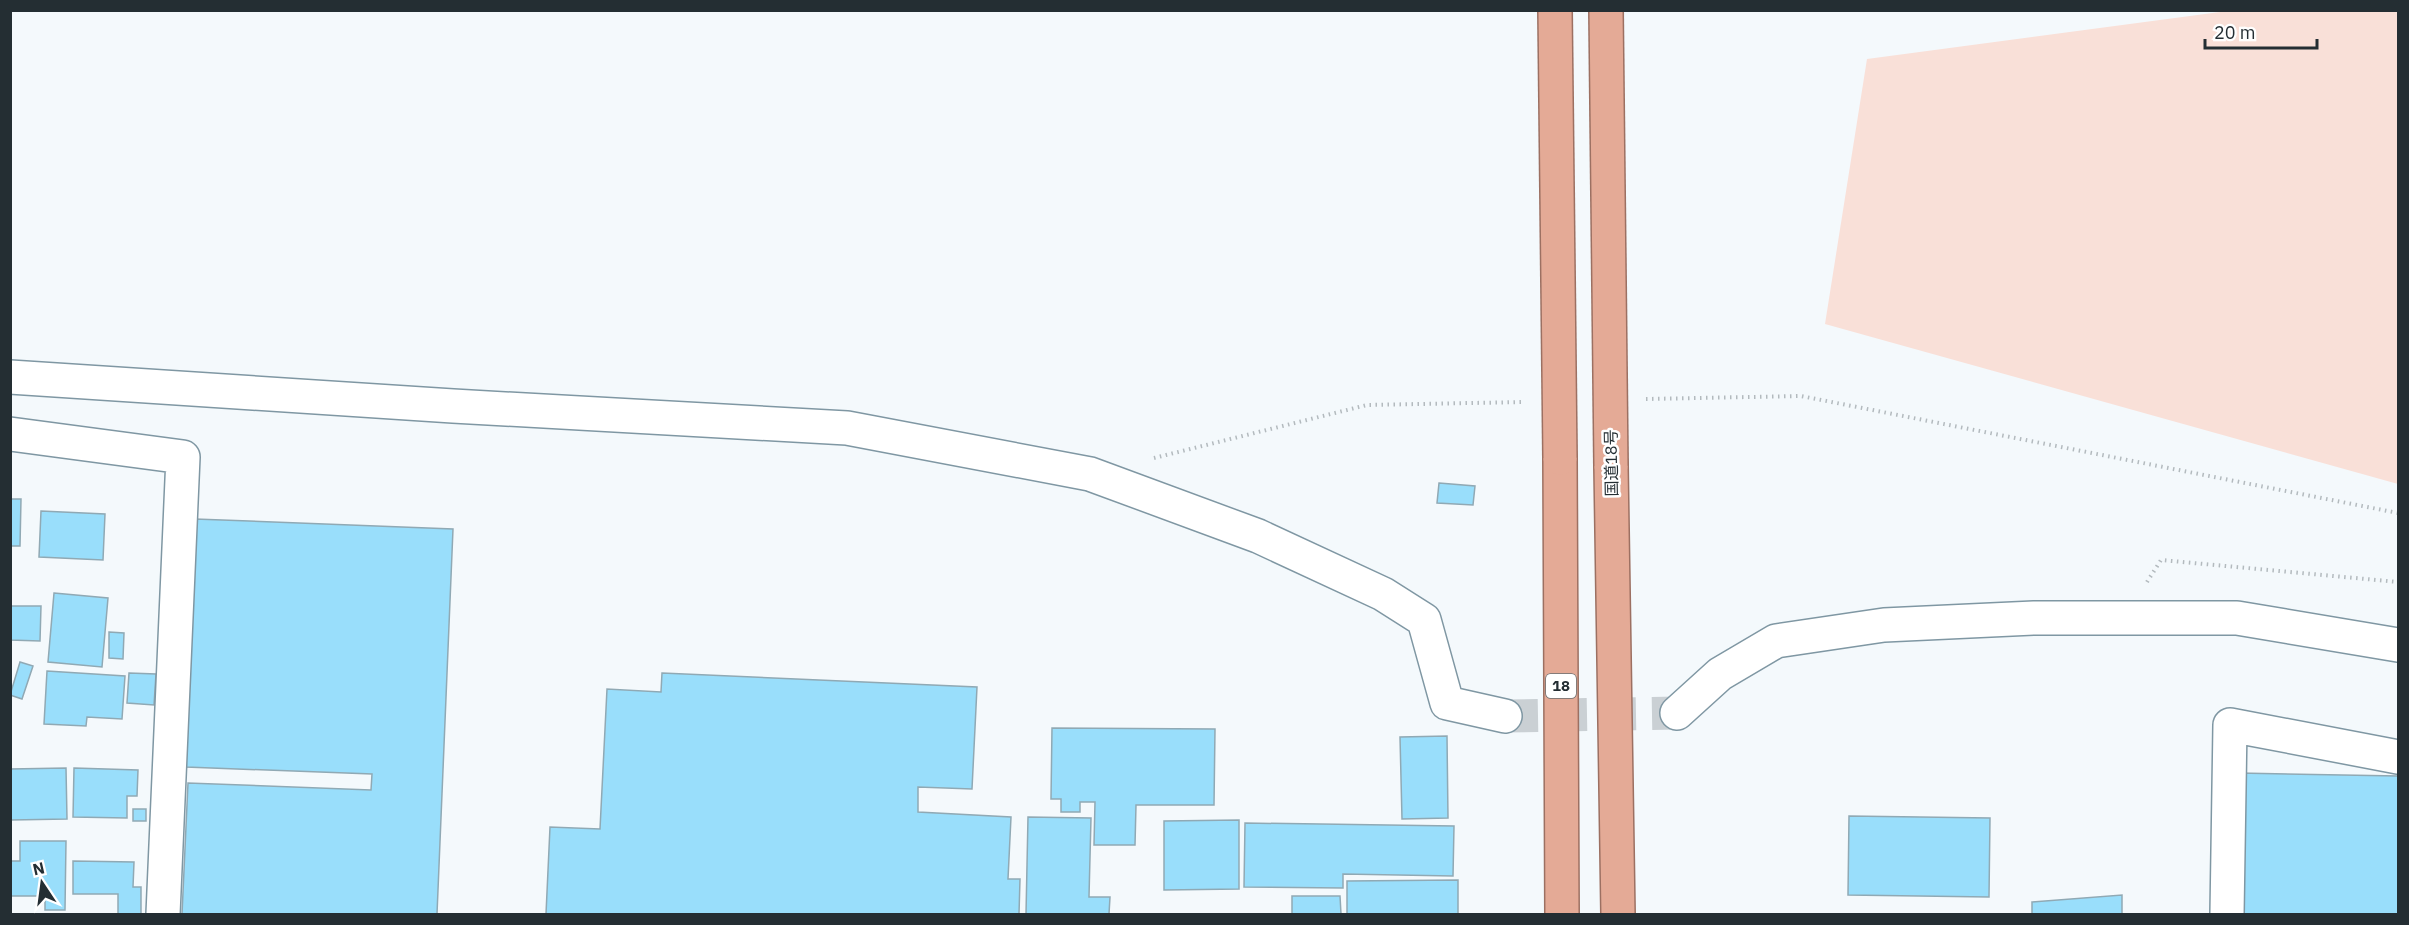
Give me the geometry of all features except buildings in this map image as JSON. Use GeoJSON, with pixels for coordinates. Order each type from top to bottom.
{"type":"FeatureCollection","features":[{"type":"Feature","properties":{"kind":"highway","name":"18"},"geometry":{"type":"LineString","coordinates":[[1555,10],[1562,915]]}},
{"type":"Feature","properties":{"kind":"highway","name":"国道18号"},"geometry":{"type":"LineString","coordinates":[[1606,10],[1618,915]]}},
{"type":"Feature","properties":{"kind":"street"},"geometry":{"type":"LineString","coordinates":[[10,377],[453,406],[847,428],[1090,474],[1258,536],[1383,594],[1424,620],[1447,703],[1505,716]]}},
{"type":"Feature","properties":{"kind":"street"},"geometry":{"type":"LineString","coordinates":[[10,434],[183,457],[164,915]]}},
{"type":"Feature","properties":{"kind":"street"},"geometry":{"type":"LineString","coordinates":[[1677,713],[1720,674],[1776,641],[1884,625],[2034,618],[2236,618],[2398,645]]}},
{"type":"Feature","properties":{"kind":"street"},"geometry":{"type":"LineString","coordinates":[[2227,915],[2230,725],[2398,757]]}},
{"type":"Feature","properties":{"kind":"path"},"geometry":{"type":"LineString","coordinates":[[1637,400],[1801,396],[2398,513]]}},
{"type":"Feature","properties":{"kind":"path"},"geometry":{"type":"LineString","coordinates":[[1148,460],[1367,405],[1531,402]]}},
{"type":"Feature","properties":{"kind":"path"},"geometry":{"type":"LineString","coordinates":[[2123,618],[2161,560],[2398,582]]}},
{"type":"Feature","properties":{"kind":"shaded area"},"geometry":{"type":"Polygon","coordinates":[[[2235,10],[2398,11],[2398,484],[1825,324],[1867,59],[2235,10]]]}},
{"type":"Feature","properties":{"kind":"tunnel"},"geometry":{"type":"LineString","coordinates":[[1505,716],[1677,713]]}}]}
